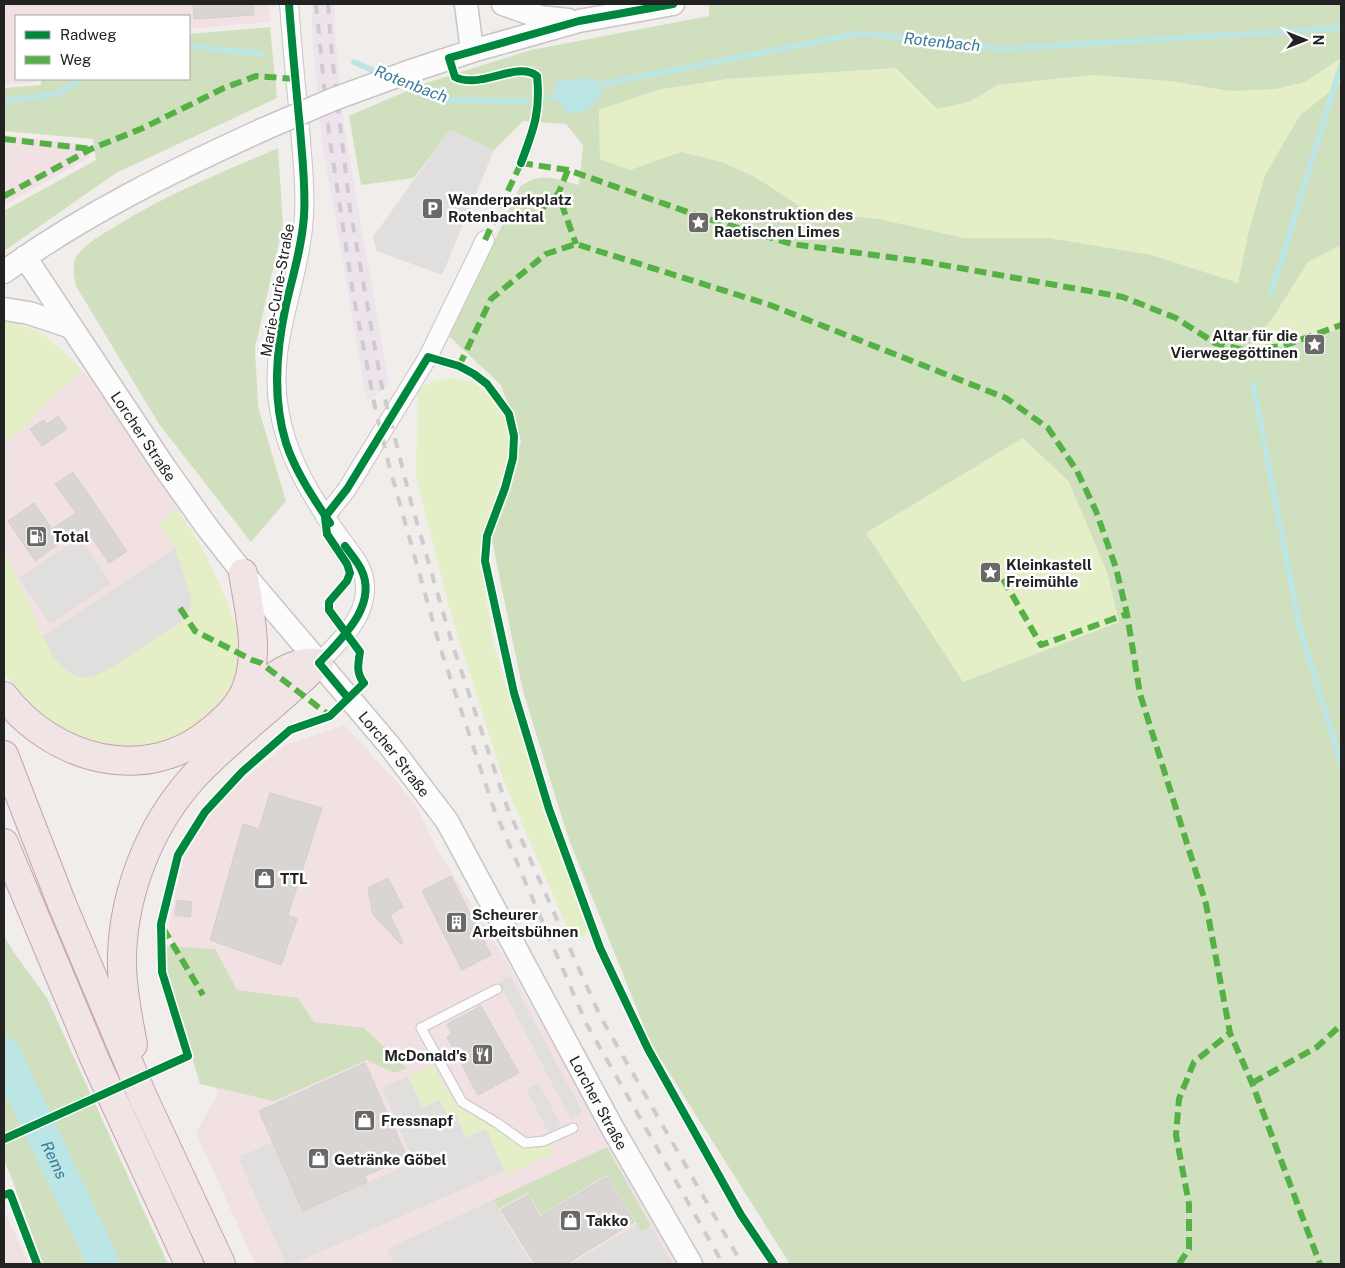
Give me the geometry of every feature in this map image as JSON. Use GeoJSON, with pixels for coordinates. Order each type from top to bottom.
{"type":"FeatureCollection","features":[{"type":"Feature","properties":{"kind":"highway"},"geometry":{"type":"LineString","coordinates":[[237,706],[247,687],[253,642],[243,574]]}},
{"type":"Feature","properties":{"kind":"highway"},"geometry":{"type":"LineString","coordinates":[[4,696],[25,718],[44,733],[60,742],[97,758],[119,762],[144,760],[181,750],[204,737],[237,706],[290,666],[309,662],[319,663]]}},
{"type":"Feature","properties":{"kind":"highway"},"geometry":{"type":"LineString","coordinates":[[143,1097],[127,1011],[122,956],[127,910],[142,859],[163,819],[190,781],[223,748],[319,663]]}},
{"type":"Feature","properties":{"kind":"highway"},"geometry":{"type":"LineString","coordinates":[[4,755],[62,904],[143,1097],[221,1264]]}},
{"type":"Feature","properties":{"kind":"highway"},"geometry":{"type":"LineString","coordinates":[[4,842],[95,1060],[189,1264]]}},
{"type":"Feature","properties":{"kind":"street","name":"Marie-Curie-Straße"},"geometry":{"type":"LineString","coordinates":[[289,4],[302,155],[304,214],[302,239],[280,333],[277,368],[278,409],[286,444],[301,476],[362,570],[365,589],[363,603],[354,624],[319,663]]}},
{"type":"Feature","properties":{"kind":"street"},"geometry":{"type":"LineString","coordinates":[[466,4],[472,51]]}},
{"type":"Feature","properties":{"kind":"street"},"geometry":{"type":"LineString","coordinates":[[503,4],[540,17],[579,21]]}},
{"type":"Feature","properties":{"kind":"street"},"geometry":{"type":"LineString","coordinates":[[4,272],[110,205],[179,168],[334,99],[472,51],[579,21],[673,4]]}},
{"type":"Feature","properties":{"kind":"street"},"geometry":{"type":"LineString","coordinates":[[326,517],[347,489],[428,357],[485,240]]}},
{"type":"Feature","properties":{"kind":"street","name":"Lorcher Straße"},"geometry":{"type":"LineString","coordinates":[[25,257],[165,468],[207,527],[243,574],[389,745],[446,821],[613,1129],[691,1264]]}},
{"type":"Feature","properties":{"kind":"street"},"geometry":{"type":"LineString","coordinates":[[4,309],[29,313],[71,327]]}},
{"type":"Feature","properties":{"kind":"lane"},"geometry":{"type":"LineString","coordinates":[[497,989],[421,1028],[462,1102],[497,1123],[525,1144],[544,1141],[573,1128]]}},
{"type":"Feature","properties":{"kind":"shaded area"},"geometry":{"type":"Polygon","coordinates":[[[4,4],[269,4],[270,22],[190,29],[190,15],[15,15],[15,80],[37,80],[37,82],[4,85],[4,4]]]}},
{"type":"Feature","properties":{"kind":"shaded area"},"geometry":{"type":"Polygon","coordinates":[[[311,4],[334,4],[345,133],[389,384],[367,402],[322,141],[311,4]]]}},
{"type":"Feature","properties":{"kind":"shaded area","name":"Wanderparkplatz Rotenbachtal"},"geometry":{"type":"Polygon","coordinates":[[[450,130],[494,150],[442,275],[377,251],[373,237],[450,130]]]}},
{"type":"Feature","properties":{"kind":"shaded area"},"geometry":{"type":"Polygon","coordinates":[[[4,135],[89,145],[90,157],[4,205],[4,135]]]}},
{"type":"Feature","properties":{"kind":"shaded area"},"geometry":{"type":"Polygon","coordinates":[[[82,370],[127,428],[177,508],[159,524],[175,548],[52,655],[4,549],[4,442],[25,428],[48,401],[82,370]]]}},
{"type":"Feature","properties":{"kind":"shaded area"},"geometry":{"type":"Polygon","coordinates":[[[80,537],[111,583],[50,624],[19,578],[80,537]]]}},
{"type":"Feature","properties":{"kind":"shaded area"},"geometry":{"type":"Polygon","coordinates":[[[175,548],[191,597],[190,608],[184,620],[109,669],[95,676],[83,678],[73,675],[64,668],[52,655],[43,636],[175,548]]]}},
{"type":"Feature","properties":{"kind":"shaded area"},"geometry":{"type":"Polygon","coordinates":[[[344,725],[396,781],[416,806],[437,849],[500,950],[677,1264],[255,1264],[196,1132],[218,1094],[180,993],[169,925],[184,856],[220,800],[285,745],[344,725]]]}},
{"type":"Feature","properties":{"kind":"shaded area"},"geometry":{"type":"Polygon","coordinates":[[[510,976],[583,1113],[571,1120],[499,982],[510,976]]]}},
{"type":"Feature","properties":{"kind":"shaded area"},"geometry":{"type":"Polygon","coordinates":[[[408,1076],[422,1108],[440,1100],[447,1116],[455,1112],[466,1138],[486,1129],[504,1171],[293,1264],[286,1264],[238,1157],[273,1142],[303,1211],[414,1162],[382,1088],[408,1076]]]}},
{"type":"Feature","properties":{"kind":"shaded area"},"geometry":{"type":"Polygon","coordinates":[[[539,1083],[561,1126],[549,1133],[526,1089],[539,1083]]]}},
{"type":"Feature","properties":{"kind":"shaded area"},"geometry":{"type":"Polygon","coordinates":[[[493,1200],[531,1264],[394,1264],[387,1249],[493,1200]]]}},
{"type":"Feature","properties":{"kind":"shaded area"},"geometry":{"type":"Polygon","coordinates":[[[4,1210],[29,1264],[4,1264],[4,1210]]]}},
{"type":"Feature","properties":{"kind":"shaded area"},"geometry":{"type":"Polygon","coordinates":[[[637,1225],[641,1231],[651,1226],[672,1264],[570,1264],[637,1225]]]}},
{"type":"Feature","properties":{"kind":"green space"},"geometry":{"type":"Polygon","coordinates":[[[709,4],[1341,4],[1341,58],[1305,82],[1276,89],[1230,91],[1170,81],[1092,75],[998,85],[969,102],[937,109],[896,68],[727,79],[657,90],[599,110],[600,159],[630,170],[681,152],[722,162],[755,177],[807,211],[879,219],[964,238],[1049,238],[1152,255],[1238,283],[1248,234],[1265,175],[1300,115],[1341,83],[1341,245],[1308,262],[1274,316],[1246,353],[1283,346],[1341,329],[1341,1264],[790,1264],[651,1044],[568,837],[523,691],[490,531],[521,442],[501,385],[449,336],[520,187],[535,179],[542,178],[579,185],[583,145],[566,124],[523,121],[494,150],[450,130],[414,178],[361,185],[349,116],[423,84],[531,50],[709,16],[709,4]],[[1023,438],[866,533],[963,682],[1119,622],[1107,572],[1069,482],[1023,438]]]}},
{"type":"Feature","properties":{"kind":"green space"},"geometry":{"type":"Polygon","coordinates":[[[270,27],[277,98],[116,173],[4,251],[4,211],[96,160],[93,139],[4,131],[4,88],[41,85],[41,80],[190,80],[190,34],[270,27]]]}},
{"type":"Feature","properties":{"kind":"green space"},"geometry":{"type":"Polygon","coordinates":[[[1341,58],[1341,83],[1300,115],[1265,175],[1248,234],[1238,283],[1152,255],[1049,238],[964,238],[879,219],[807,211],[755,177],[722,162],[681,152],[630,170],[600,160],[599,110],[657,90],[727,79],[896,68],[937,109],[969,102],[998,85],[1092,75],[1170,81],[1230,91],[1305,82],[1341,58]]]}},
{"type":"Feature","properties":{"kind":"green space"},"geometry":{"type":"Polygon","coordinates":[[[278,148],[283,225],[255,348],[258,407],[286,501],[251,542],[159,424],[76,286],[74,264],[76,257],[87,245],[135,214],[196,184],[278,148]]]}},
{"type":"Feature","properties":{"kind":"green space"},"geometry":{"type":"Polygon","coordinates":[[[1341,245],[1341,329],[1283,346],[1245,353],[1274,316],[1308,262],[1341,245]]]}},
{"type":"Feature","properties":{"kind":"green space"},"geometry":{"type":"Polygon","coordinates":[[[4,321],[39,332],[56,345],[82,370],[48,401],[25,428],[4,442],[4,321]]]}},
{"type":"Feature","properties":{"kind":"green space"},"geometry":{"type":"Polygon","coordinates":[[[453,378],[471,381],[487,393],[505,415],[511,435],[510,458],[484,536],[481,561],[493,642],[540,799],[588,933],[573,941],[504,782],[451,614],[416,477],[418,389],[435,381],[453,378]]]}},
{"type":"Feature","properties":{"kind":"green space"},"geometry":{"type":"Polygon","coordinates":[[[1023,438],[1069,482],[1107,572],[1119,622],[963,682],[866,533],[1023,438]]]}},
{"type":"Feature","properties":{"kind":"green space"},"geometry":{"type":"Polygon","coordinates":[[[177,508],[202,548],[226,598],[238,630],[239,663],[226,699],[207,720],[183,735],[166,742],[131,749],[90,744],[55,727],[18,693],[4,673],[4,549],[52,655],[175,548],[159,524],[177,508]]]}},
{"type":"Feature","properties":{"kind":"green space"},"geometry":{"type":"Polygon","coordinates":[[[4,936],[47,998],[168,1264],[43,1264],[4,1160],[4,936]]]}},
{"type":"Feature","properties":{"kind":"green space"},"geometry":{"type":"Polygon","coordinates":[[[163,946],[215,949],[237,990],[298,998],[314,1022],[364,1028],[407,1068],[394,1073],[367,1060],[274,1101],[200,1084],[165,964],[163,946]]]}},
{"type":"Feature","properties":{"kind":"green space"},"geometry":{"type":"Polygon","coordinates":[[[432,1066],[457,1106],[497,1128],[525,1148],[549,1144],[553,1154],[506,1175],[486,1129],[466,1138],[455,1113],[447,1116],[422,1108],[408,1076],[432,1066]]]}},
{"type":"Feature","properties":{"kind":"green space"},"geometry":{"type":"Polygon","coordinates":[[[607,1147],[651,1226],[641,1231],[606,1175],[541,1215],[528,1193],[498,1209],[493,1200],[607,1147]]]}},
{"type":"Feature","properties":{"kind":"water"},"geometry":{"type":"Polygon","coordinates":[[[584,77],[603,84],[602,94],[586,111],[567,113],[555,96],[555,82],[584,77]]]}},
{"type":"Feature","properties":{"kind":"building"},"geometry":{"type":"Polygon","coordinates":[[[193,4],[254,4],[254,15],[194,19],[193,4]]]}},
{"type":"Feature","properties":{"kind":"building"},"geometry":{"type":"Polygon","coordinates":[[[58,416],[67,429],[42,446],[30,429],[44,420],[47,424],[58,416]]]}},
{"type":"Feature","properties":{"kind":"building"},"geometry":{"type":"Polygon","coordinates":[[[73,472],[127,551],[109,563],[84,526],[35,561],[8,521],[34,503],[52,529],[76,513],[55,484],[73,472]]]}},
{"type":"Feature","properties":{"kind":"building","name":"TTL"},"geometry":{"type":"Polygon","coordinates":[[[270,793],[322,808],[288,915],[297,919],[281,965],[210,940],[243,824],[259,829],[270,793]]]}},
{"type":"Feature","properties":{"kind":"building","name":"Scheurer Arbeitsbühnen"},"geometry":{"type":"Polygon","coordinates":[[[451,876],[491,955],[462,970],[422,891],[451,876]]]}},
{"type":"Feature","properties":{"kind":"building"},"geometry":{"type":"Polygon","coordinates":[[[388,878],[403,907],[390,915],[403,942],[401,944],[373,915],[368,888],[388,878]]]}},
{"type":"Feature","properties":{"kind":"building"},"geometry":{"type":"Polygon","coordinates":[[[177,900],[192,902],[190,917],[175,915],[177,900]]]}},
{"type":"Feature","properties":{"kind":"building","name":"McDonald's"},"geometry":{"type":"Polygon","coordinates":[[[481,1006],[519,1073],[478,1095],[447,1037],[452,1034],[447,1024],[481,1006]]]}},
{"type":"Feature","properties":{"kind":"building","name":"Getränke Göbel"},"geometry":{"type":"Polygon","coordinates":[[[365,1063],[407,1157],[365,1176],[367,1182],[303,1211],[259,1111],[365,1063]]]}},
{"type":"Feature","properties":{"kind":"building","name":"Takko"},"geometry":{"type":"Polygon","coordinates":[[[606,1177],[634,1222],[566,1264],[535,1264],[501,1210],[528,1195],[540,1217],[606,1177]]]}},
{"type":"Feature","properties":{"kind":"waterway","name":"Rotenbach"},"geometry":{"type":"LineString","coordinates":[[598,85],[861,33],[1003,49],[1341,28]]}},
{"type":"Feature","properties":{"kind":"waterway","name":"Rotenbach"},"geometry":{"type":"LineString","coordinates":[[190,46],[262,54]]}},
{"type":"Feature","properties":{"kind":"waterway","name":"Rotenbach"},"geometry":{"type":"LineString","coordinates":[[354,62],[381,74]]}},
{"type":"Feature","properties":{"kind":"waterway"},"geometry":{"type":"LineString","coordinates":[[1271,294],[1341,65]]}},
{"type":"Feature","properties":{"kind":"waterway","name":"Rotenbach"},"geometry":{"type":"LineString","coordinates":[[4,101],[57,94],[79,80]]}},
{"type":"Feature","properties":{"kind":"waterway","name":"Rotenbach"},"geometry":{"type":"LineString","coordinates":[[401,82],[444,100],[528,101]]}},
{"type":"Feature","properties":{"kind":"waterway","name":"Rotenbach"},"geometry":{"type":"LineString","coordinates":[[550,98],[562,94]]}},
{"type":"Feature","properties":{"kind":"waterway"},"geometry":{"type":"LineString","coordinates":[[1253,383],[1300,629],[1341,763]]}},
{"type":"Feature","properties":{"kind":"waterway","name":"Rems"},"geometry":{"type":"LineString","coordinates":[[4,1053],[104,1264]]}},
{"type":"Feature","properties":{"kind":"railway"},"geometry":{"type":"LineString","coordinates":[[316,4],[329,134],[353,293],[375,407],[389,465],[440,647],[494,809],[586,1023],[723,1264]]}},
{"type":"Feature","properties":{"kind":"railway"},"geometry":{"type":"LineString","coordinates":[[328,4],[332,56],[350,209],[382,387],[411,502],[452,643],[507,807],[600,1016],[742,1264]]}},
{"type":"Feature","properties":{"kind":"marked path"},"geometry":{"type":"LineString","coordinates":[[4,196],[91,149],[143,128],[224,88],[256,76],[295,79]]}},
{"type":"Feature","properties":{"kind":"marked path"},"geometry":{"type":"LineString","coordinates":[[4,139],[91,149]]}},
{"type":"Feature","properties":{"kind":"marked path"},"geometry":{"type":"LineString","coordinates":[[485,240],[522,161]]}},
{"type":"Feature","properties":{"kind":"marked path"},"geometry":{"type":"LineString","coordinates":[[521,163],[568,170],[699,216],[792,244],[926,262],[1123,297],[1176,318],[1215,343],[1244,350],[1283,346],[1341,325]]}},
{"type":"Feature","properties":{"kind":"marked path"},"geometry":{"type":"LineString","coordinates":[[568,170],[558,194],[576,244]]}},
{"type":"Feature","properties":{"kind":"marked path"},"geometry":{"type":"LineString","coordinates":[[527,222],[558,194]]}},
{"type":"Feature","properties":{"kind":"marked path"},"geometry":{"type":"LineString","coordinates":[[459,366],[491,299],[546,254],[576,244],[770,305],[1006,398],[1048,428],[1077,471],[1096,511],[1116,568],[1127,614],[1140,694],[1206,904],[1230,1033],[1252,1083],[1320,1264]]}},
{"type":"Feature","properties":{"kind":"marked path"},"geometry":{"type":"LineString","coordinates":[[1003,579],[1041,645],[1127,614]]}},
{"type":"Feature","properties":{"kind":"marked path"},"geometry":{"type":"LineString","coordinates":[[180,608],[195,631],[261,663],[330,716]]}},
{"type":"Feature","properties":{"kind":"marked path"},"geometry":{"type":"LineString","coordinates":[[163,928],[203,995]]}},
{"type":"Feature","properties":{"kind":"marked path"},"geometry":{"type":"LineString","coordinates":[[1252,1083],[1317,1047],[1341,1025]]}},
{"type":"Feature","properties":{"kind":"marked path"},"geometry":{"type":"LineString","coordinates":[[1179,1264],[1189,1249],[1189,1204],[1176,1135],[1179,1099],[1194,1062],[1230,1033]]}},
{"type":"Feature","properties":{"kind":"cycle path"},"geometry":{"type":"LineString","coordinates":[[289,4],[303,161],[304,205],[303,227],[280,340],[277,392],[286,443],[294,464],[330,523]]}},
{"type":"Feature","properties":{"kind":"cycle path"},"geometry":{"type":"LineString","coordinates":[[521,163],[537,111],[537,76],[529,72],[520,71],[476,80],[465,80],[455,77],[449,58],[579,21],[673,4]]}},
{"type":"Feature","properties":{"kind":"cycle path"},"geometry":{"type":"LineString","coordinates":[[4,1139],[188,1056],[162,972],[161,924],[178,855],[205,812],[242,772],[290,730],[330,716],[364,683],[361,679],[358,665],[360,652],[329,610],[329,602],[347,581],[350,573],[347,564],[327,534],[325,517],[347,489],[428,357],[459,366],[474,374],[487,384],[509,414],[514,436],[513,458],[505,488],[487,536],[485,561],[514,693],[549,809],[600,948],[648,1049],[741,1215],[774,1264]]}},
{"type":"Feature","properties":{"kind":"cycle path"},"geometry":{"type":"LineString","coordinates":[[345,546],[361,569],[365,582],[365,596],[361,608],[347,632],[319,663],[348,698]]}},
{"type":"Feature","properties":{"kind":"cycle path"},"geometry":{"type":"LineString","coordinates":[[4,1195],[10,1193],[37,1264]]}},
{"type":"Feature","properties":{"kind":"place","name":"Wanderparkplatz Rotenbachtal"},"geometry":{"type":"Point","coordinates":[432,208]}},
{"type":"Feature","properties":{"kind":"place","name":"Rekonstruktion des Raetischen Limes"},"geometry":{"type":"Point","coordinates":[698,223]}},
{"type":"Feature","properties":{"kind":"place","name":"Altar für die Vierwegegöttinen"},"geometry":{"type":"Point","coordinates":[1314,344]}},
{"type":"Feature","properties":{"kind":"place","name":"Total"},"geometry":{"type":"Point","coordinates":[37,536]}},
{"type":"Feature","properties":{"kind":"place","name":"Kleinkastell Freimühle"},"geometry":{"type":"Point","coordinates":[990,573]}},
{"type":"Feature","properties":{"kind":"place","name":"TTL"},"geometry":{"type":"Point","coordinates":[264,878]}},
{"type":"Feature","properties":{"kind":"place","name":"Scheurer Arbeitsbühnen"},"geometry":{"type":"Point","coordinates":[456,923]}},
{"type":"Feature","properties":{"kind":"place","name":"McDonald's"},"geometry":{"type":"Point","coordinates":[483,1055]}},
{"type":"Feature","properties":{"kind":"place","name":"Fressnapf"},"geometry":{"type":"Point","coordinates":[365,1120]}},
{"type":"Feature","properties":{"kind":"place","name":"Getränke Göbel"},"geometry":{"type":"Point","coordinates":[318,1159]}},
{"type":"Feature","properties":{"kind":"place","name":"Takko"},"geometry":{"type":"Point","coordinates":[570,1220]}}]}
